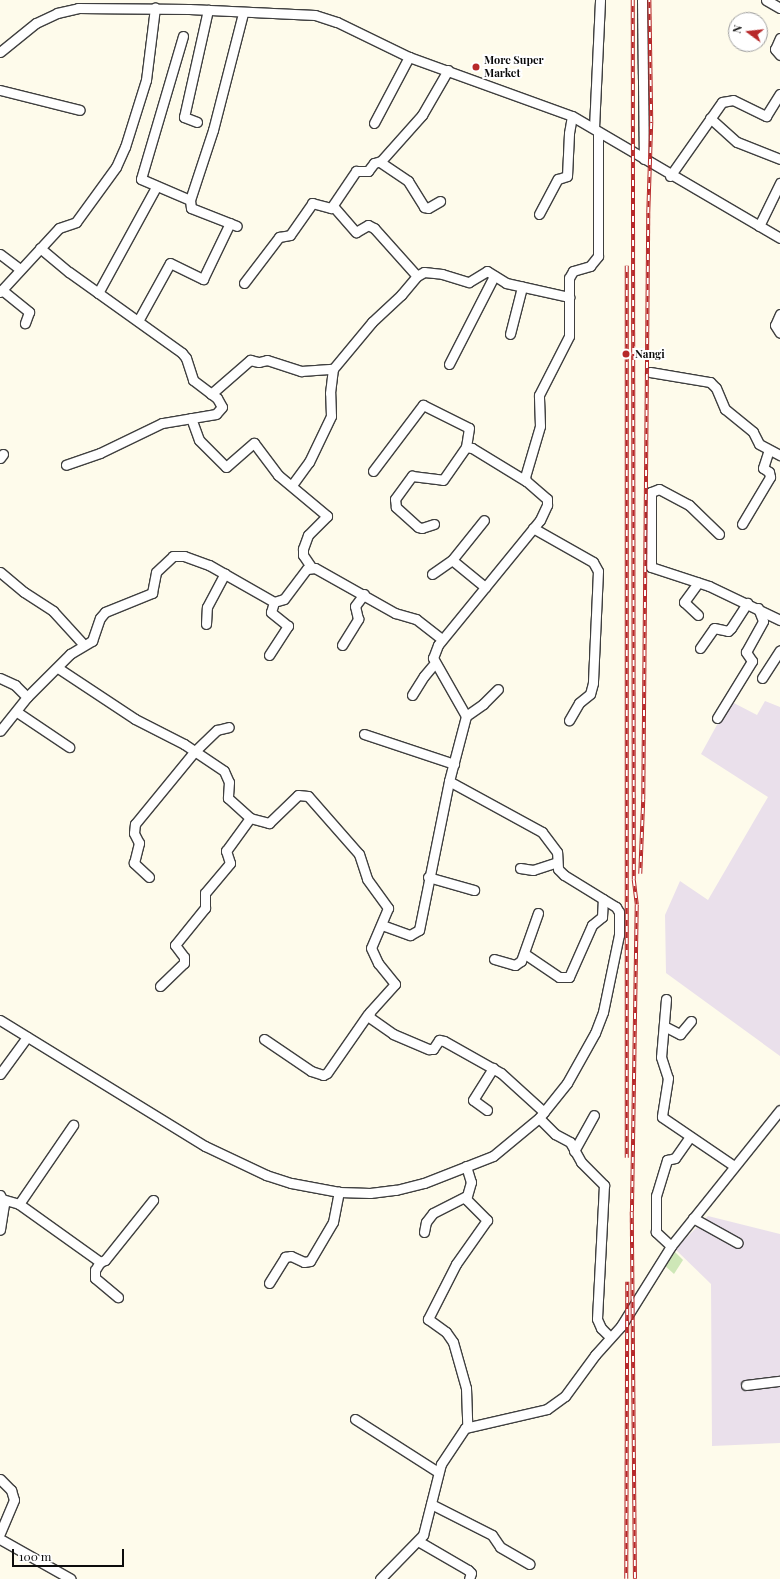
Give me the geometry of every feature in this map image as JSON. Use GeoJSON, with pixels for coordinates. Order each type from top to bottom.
{"type":"FeatureCollection","features":[{"type":"Feature","properties":{"kind":"street"},"geometry":{"type":"LineString","coordinates":[[526,481],[540,426],[541,390],[569,336],[569,297],[571,274],[590,266],[598,256],[596,130],[600,0]]}},
{"type":"Feature","properties":{"kind":"street"},"geometry":{"type":"LineString","coordinates":[[642,0],[644,159]]}},
{"type":"Feature","properties":{"kind":"street"},"geometry":{"type":"LineString","coordinates":[[766,0],[780,8]]}},
{"type":"Feature","properties":{"kind":"street"},"geometry":{"type":"LineString","coordinates":[[0,52],[22,32],[57,13],[95,7],[208,10],[316,16],[337,22],[409,56],[572,116],[670,176],[780,238]]}},
{"type":"Feature","properties":{"kind":"street"},"geometry":{"type":"LineString","coordinates":[[25,323],[30,312],[1,291],[20,269],[62,226],[76,222],[116,167],[126,147],[146,80],[155,8]]}},
{"type":"Feature","properties":{"kind":"street"},"geometry":{"type":"LineString","coordinates":[[196,122],[184,117],[208,10]]}},
{"type":"Feature","properties":{"kind":"street"},"geometry":{"type":"LineString","coordinates":[[138,321],[170,263],[203,279],[234,225],[191,208],[190,200],[213,130],[243,13]]}},
{"type":"Feature","properties":{"kind":"street"},"geometry":{"type":"LineString","coordinates":[[183,36],[141,179],[156,187],[190,200]]}},
{"type":"Feature","properties":{"kind":"street"},"geometry":{"type":"LineString","coordinates":[[780,38],[775,49],[780,55]]}},
{"type":"Feature","properties":{"kind":"street"},"geometry":{"type":"LineString","coordinates":[[374,123],[409,56]]}},
{"type":"Feature","properties":{"kind":"street"},"geometry":{"type":"LineString","coordinates":[[244,283],[279,237],[290,235],[312,203],[329,208],[333,206],[356,171],[366,172],[374,163],[380,162],[426,109],[448,70]]}},
{"type":"Feature","properties":{"kind":"street"},"geometry":{"type":"LineString","coordinates":[[0,90],[80,110]]}},
{"type":"Feature","properties":{"kind":"street"},"geometry":{"type":"LineString","coordinates":[[670,176],[718,107],[728,100],[766,116],[780,94]]}},
{"type":"Feature","properties":{"kind":"street"},"geometry":{"type":"LineString","coordinates":[[539,214],[558,179],[567,176],[569,133],[572,116]]}},
{"type":"Feature","properties":{"kind":"street"},"geometry":{"type":"LineString","coordinates":[[710,118],[737,142],[780,160]]}},
{"type":"Feature","properties":{"kind":"street"},"geometry":{"type":"LineString","coordinates":[[380,162],[408,181],[426,208],[440,201]]}},
{"type":"Feature","properties":{"kind":"street"},"geometry":{"type":"LineString","coordinates":[[759,226],[780,183]]}},
{"type":"Feature","properties":{"kind":"street"},"geometry":{"type":"LineString","coordinates":[[98,293],[156,187]]}},
{"type":"Feature","properties":{"kind":"street"},"geometry":{"type":"LineString","coordinates":[[333,206],[356,232],[368,225],[374,228],[417,276]]}},
{"type":"Feature","properties":{"kind":"street"},"geometry":{"type":"LineString","coordinates":[[40,248],[98,293],[182,354],[186,358],[193,380],[221,403],[220,411],[162,423],[100,453],[66,465]]}},
{"type":"Feature","properties":{"kind":"street"},"geometry":{"type":"LineString","coordinates":[[0,254],[20,269]]}},
{"type":"Feature","properties":{"kind":"street"},"geometry":{"type":"LineString","coordinates":[[292,485],[308,462],[331,416],[330,393],[333,369],[372,322],[401,295],[417,276],[424,272],[438,273],[469,282],[483,272],[494,276],[501,281],[569,297]]}},
{"type":"Feature","properties":{"kind":"street"},"geometry":{"type":"LineString","coordinates":[[449,364],[494,276]]}},
{"type":"Feature","properties":{"kind":"street"},"geometry":{"type":"LineString","coordinates":[[510,334],[522,287]]}},
{"type":"Feature","properties":{"kind":"street"},"geometry":{"type":"LineString","coordinates":[[780,314],[775,325],[780,333]]}},
{"type":"Feature","properties":{"kind":"street"},"geometry":{"type":"LineString","coordinates":[[211,394],[250,360],[259,362],[267,360],[301,371],[333,369]]}},
{"type":"Feature","properties":{"kind":"street"},"geometry":{"type":"LineString","coordinates":[[650,372],[710,382],[716,388],[725,409],[753,432],[759,444],[780,455]]}},
{"type":"Feature","properties":{"kind":"street"},"geometry":{"type":"LineString","coordinates":[[373,471],[423,405],[469,428],[466,447],[443,480],[412,476],[395,499],[396,507],[418,527],[422,528],[434,524]]}},
{"type":"Feature","properties":{"kind":"street"},"geometry":{"type":"LineString","coordinates":[[191,418],[200,440],[226,467],[254,443],[278,475],[292,485],[327,516],[308,535],[303,549],[303,554],[311,567],[364,594],[395,613],[422,622],[442,639]]}},
{"type":"Feature","properties":{"kind":"street"},"geometry":{"type":"LineString","coordinates":[[382,925],[410,935],[419,930],[428,877],[449,781],[466,716],[458,698],[435,663],[433,658],[435,651],[442,639],[533,528],[547,506],[547,499],[526,481],[472,448],[466,447]]}},
{"type":"Feature","properties":{"kind":"street"},"geometry":{"type":"LineString","coordinates":[[742,524],[770,477],[769,472],[763,468],[770,450]]}},
{"type":"Feature","properties":{"kind":"street"},"geometry":{"type":"LineString","coordinates":[[719,534],[689,505],[659,489],[651,492],[651,567],[698,583],[747,603],[780,620]]}},
{"type":"Feature","properties":{"kind":"street"},"geometry":{"type":"LineString","coordinates":[[432,574],[452,560],[484,520]]}},
{"type":"Feature","properties":{"kind":"street"},"geometry":{"type":"LineString","coordinates":[[533,528],[593,562],[598,571],[593,684],[590,694],[579,703],[569,720]]}},
{"type":"Feature","properties":{"kind":"street"},"geometry":{"type":"LineString","coordinates":[[0,731],[17,712],[27,697],[58,668],[70,654],[95,636],[100,618],[105,612],[152,593],[156,572],[173,556],[184,556],[225,573],[274,602],[284,599],[311,567]]}},
{"type":"Feature","properties":{"kind":"street"},"geometry":{"type":"LineString","coordinates":[[452,560],[485,587]]}},
{"type":"Feature","properties":{"kind":"street"},"geometry":{"type":"LineString","coordinates":[[0,572],[24,592],[53,611],[84,645]]}},
{"type":"Feature","properties":{"kind":"street"},"geometry":{"type":"LineString","coordinates":[[206,624],[207,607],[225,573]]}},
{"type":"Feature","properties":{"kind":"street"},"geometry":{"type":"LineString","coordinates":[[698,583],[684,602],[698,615]]}},
{"type":"Feature","properties":{"kind":"street"},"geometry":{"type":"LineString","coordinates":[[342,645],[358,620],[355,606],[364,594]]}},
{"type":"Feature","properties":{"kind":"street"},"geometry":{"type":"LineString","coordinates":[[269,655],[288,626],[271,612],[274,602]]}},
{"type":"Feature","properties":{"kind":"street"},"geometry":{"type":"LineString","coordinates":[[700,648],[714,628],[728,631],[747,603]]}},
{"type":"Feature","properties":{"kind":"street"},"geometry":{"type":"LineString","coordinates":[[717,718],[752,661],[746,652],[763,621],[758,608]]}},
{"type":"Feature","properties":{"kind":"street"},"geometry":{"type":"LineString","coordinates":[[762,678],[780,650]]}},
{"type":"Feature","properties":{"kind":"street"},"geometry":{"type":"LineString","coordinates":[[412,695],[424,676],[435,663]]}},
{"type":"Feature","properties":{"kind":"street"},"geometry":{"type":"LineString","coordinates":[[58,668],[135,719],[194,752],[224,771],[229,782],[228,798],[250,818],[269,824],[298,795],[308,796],[358,854],[367,879],[387,904],[388,912],[382,925],[373,938],[371,948],[378,963],[395,984],[368,1014],[327,1073],[323,1075],[311,1071],[264,1039]]}},
{"type":"Feature","properties":{"kind":"street"},"geometry":{"type":"LineString","coordinates":[[0,678],[15,685],[27,697]]}},
{"type":"Feature","properties":{"kind":"street"},"geometry":{"type":"LineString","coordinates":[[466,716],[484,704],[498,689]]}},
{"type":"Feature","properties":{"kind":"street"},"geometry":{"type":"LineString","coordinates":[[17,712],[69,747]]}},
{"type":"Feature","properties":{"kind":"street"},"geometry":{"type":"LineString","coordinates":[[149,877],[134,863],[139,843],[133,828],[194,752],[217,730],[229,727]]}},
{"type":"Feature","properties":{"kind":"street"},"geometry":{"type":"LineString","coordinates":[[364,734],[454,764]]}},
{"type":"Feature","properties":{"kind":"street"},"geometry":{"type":"LineString","coordinates":[[0,1020],[150,1114],[238,1163],[292,1183],[339,1192],[370,1193],[396,1190],[424,1183],[493,1156],[541,1115],[567,1083],[595,1033],[609,992],[620,922],[616,907],[564,875],[557,862],[557,852],[542,832],[449,781]]}},
{"type":"Feature","properties":{"kind":"street"},"geometry":{"type":"LineString","coordinates":[[160,986],[184,963],[184,957],[175,948],[176,942],[205,908],[205,893],[230,863],[226,851],[250,818]]}},
{"type":"Feature","properties":{"kind":"street"},"geometry":{"type":"LineString","coordinates":[[520,868],[533,870],[557,862]]}},
{"type":"Feature","properties":{"kind":"street"},"geometry":{"type":"LineString","coordinates":[[428,877],[474,890]]}},
{"type":"Feature","properties":{"kind":"street"},"geometry":{"type":"LineString","coordinates":[[525,954],[559,977],[569,977],[591,927],[602,917],[603,899]]}},
{"type":"Feature","properties":{"kind":"street"},"geometry":{"type":"LineString","coordinates":[[494,959],[515,965],[521,961],[525,954],[538,913]]}},
{"type":"Feature","properties":{"kind":"street"},"geometry":{"type":"LineString","coordinates":[[666,999],[661,1057],[668,1078],[662,1117],[690,1138],[734,1166]]}},
{"type":"Feature","properties":{"kind":"street"},"geometry":{"type":"LineString","coordinates":[[368,1014],[386,1030],[404,1040],[431,1050],[441,1040],[494,1068],[541,1115],[555,1134],[567,1139],[574,1151],[604,1185],[597,1319],[601,1328],[610,1337]]}},
{"type":"Feature","properties":{"kind":"street"},"geometry":{"type":"LineString","coordinates":[[664,1026],[680,1034],[691,1021]]}},
{"type":"Feature","properties":{"kind":"street"},"geometry":{"type":"LineString","coordinates":[[0,1074],[27,1037]]}},
{"type":"Feature","properties":{"kind":"street"},"geometry":{"type":"LineString","coordinates":[[487,1110],[473,1100],[494,1068]]}},
{"type":"Feature","properties":{"kind":"street"},"geometry":{"type":"LineString","coordinates":[[467,1425],[529,1414],[555,1405],[566,1396],[610,1337],[621,1326],[671,1246],[780,1110]]}},
{"type":"Feature","properties":{"kind":"street"},"geometry":{"type":"LineString","coordinates":[[574,1151],[594,1115]]}},
{"type":"Feature","properties":{"kind":"street"},"geometry":{"type":"LineString","coordinates":[[19,1204],[73,1125]]}},
{"type":"Feature","properties":{"kind":"street"},"geometry":{"type":"LineString","coordinates":[[671,1246],[656,1232],[656,1196],[667,1160],[675,1158],[690,1138]]}},
{"type":"Feature","properties":{"kind":"street"},"geometry":{"type":"LineString","coordinates":[[424,1232],[426,1222],[433,1213],[466,1196],[471,1182],[466,1166]]}},
{"type":"Feature","properties":{"kind":"street"},"geometry":{"type":"LineString","coordinates":[[269,1283],[285,1257],[292,1256],[304,1262],[310,1261],[333,1222],[339,1192]]}},
{"type":"Feature","properties":{"kind":"street"},"geometry":{"type":"LineString","coordinates":[[380,1579],[418,1541],[426,1529],[438,1472],[459,1435],[467,1425],[466,1388],[453,1342],[446,1332],[428,1319],[456,1264],[486,1223],[486,1217],[469,1202],[466,1196]]}},
{"type":"Feature","properties":{"kind":"street"},"geometry":{"type":"LineString","coordinates":[[0,1230],[1,1197],[19,1204],[100,1262]]}},
{"type":"Feature","properties":{"kind":"street"},"geometry":{"type":"LineString","coordinates":[[118,1296],[95,1278],[94,1270],[100,1262],[106,1260],[153,1200]]}},
{"type":"Feature","properties":{"kind":"street"},"geometry":{"type":"LineString","coordinates":[[693,1218],[738,1242]]}},
{"type":"Feature","properties":{"kind":"street"},"geometry":{"type":"LineString","coordinates":[[746,1385],[780,1381]]}},
{"type":"Feature","properties":{"kind":"street"},"geometry":{"type":"LineString","coordinates":[[355,1419],[438,1472]]}},
{"type":"Feature","properties":{"kind":"street"},"geometry":{"type":"LineString","coordinates":[[0,1479],[11,1490],[14,1500],[0,1532]]}},
{"type":"Feature","properties":{"kind":"street"},"geometry":{"type":"LineString","coordinates":[[431,1504],[492,1535],[498,1545],[529,1564]]}},
{"type":"Feature","properties":{"kind":"street"},"geometry":{"type":"LineString","coordinates":[[0,1539],[71,1579]]}},
{"type":"Feature","properties":{"kind":"street"},"geometry":{"type":"LineString","coordinates":[[418,1541],[468,1570],[471,1573],[469,1579]]}},
{"type":"Feature","properties":{"kind":"shaded area"},"geometry":{"type":"Polygon","coordinates":[[[730,701],[757,715],[765,701],[780,707],[780,1056],[666,973],[665,915],[680,881],[708,900],[768,797],[701,754],[730,701]]]}},
{"type":"Feature","properties":{"kind":"shaded area"},"geometry":{"type":"Polygon","coordinates":[[[708,1216],[780,1234],[780,1443],[712,1446],[711,1284],[675,1249],[708,1216]]]}},
{"type":"Feature","properties":{"kind":"green space"},"geometry":{"type":"Polygon","coordinates":[[[672,1249],[683,1260],[674,1274],[663,1264],[672,1249]]]}},
{"type":"Feature","properties":{"kind":"railway"},"geometry":{"type":"LineString","coordinates":[[633,0],[634,880],[637,905],[632,1212],[635,1579]]}},
{"type":"Feature","properties":{"kind":"railway"},"geometry":{"type":"LineString","coordinates":[[640,874],[643,800],[648,213],[651,122],[649,0]]}},
{"type":"Feature","properties":{"kind":"railway"},"geometry":{"type":"LineString","coordinates":[[627,266],[627,1158]]}},
{"type":"Feature","properties":{"kind":"railway"},"geometry":{"type":"LineString","coordinates":[[626,1579],[627,1282]]}},
{"type":"Feature","properties":{"kind":"place","name":"More Super Market"},"geometry":{"type":"Point","coordinates":[476,67]}},
{"type":"Feature","properties":{"kind":"place","name":"Nangi"},"geometry":{"type":"Point","coordinates":[626,354]}}]}
